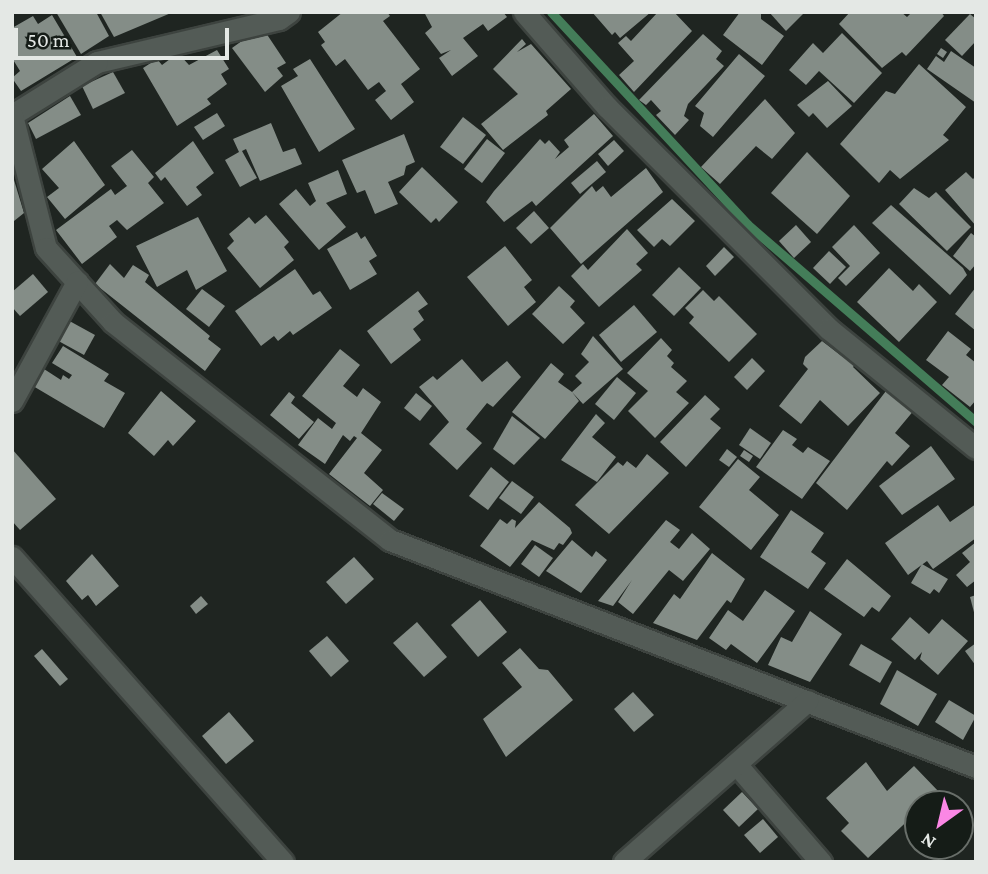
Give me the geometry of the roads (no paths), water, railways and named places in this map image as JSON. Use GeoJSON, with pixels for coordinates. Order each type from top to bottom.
{"type":"FeatureCollection","features":[{"type":"Feature","properties":{"kind":"street"},"geometry":{"type":"LineString","coordinates":[[289,12],[279,19],[97,62],[12,115],[46,248],[113,322],[390,540],[976,767]]}},
{"type":"Feature","properties":{"kind":"street"},"geometry":{"type":"LineString","coordinates":[[524,12],[607,107],[829,329],[970,435]]}},
{"type":"Feature","properties":{"kind":"street"},"geometry":{"type":"LineString","coordinates":[[12,401],[77,282]]}},
{"type":"Feature","properties":{"kind":"street"},"geometry":{"type":"LineString","coordinates":[[12,556],[283,862]]}},
{"type":"Feature","properties":{"kind":"street"},"geometry":{"type":"LineString","coordinates":[[624,862],[807,701]]}},
{"type":"Feature","properties":{"kind":"street"},"geometry":{"type":"LineString","coordinates":[[736,764],[821,862]]}},
{"type":"Feature","properties":{"kind":"waterway"},"geometry":{"type":"LineString","coordinates":[[551,12],[747,224],[976,422]]}}]}
